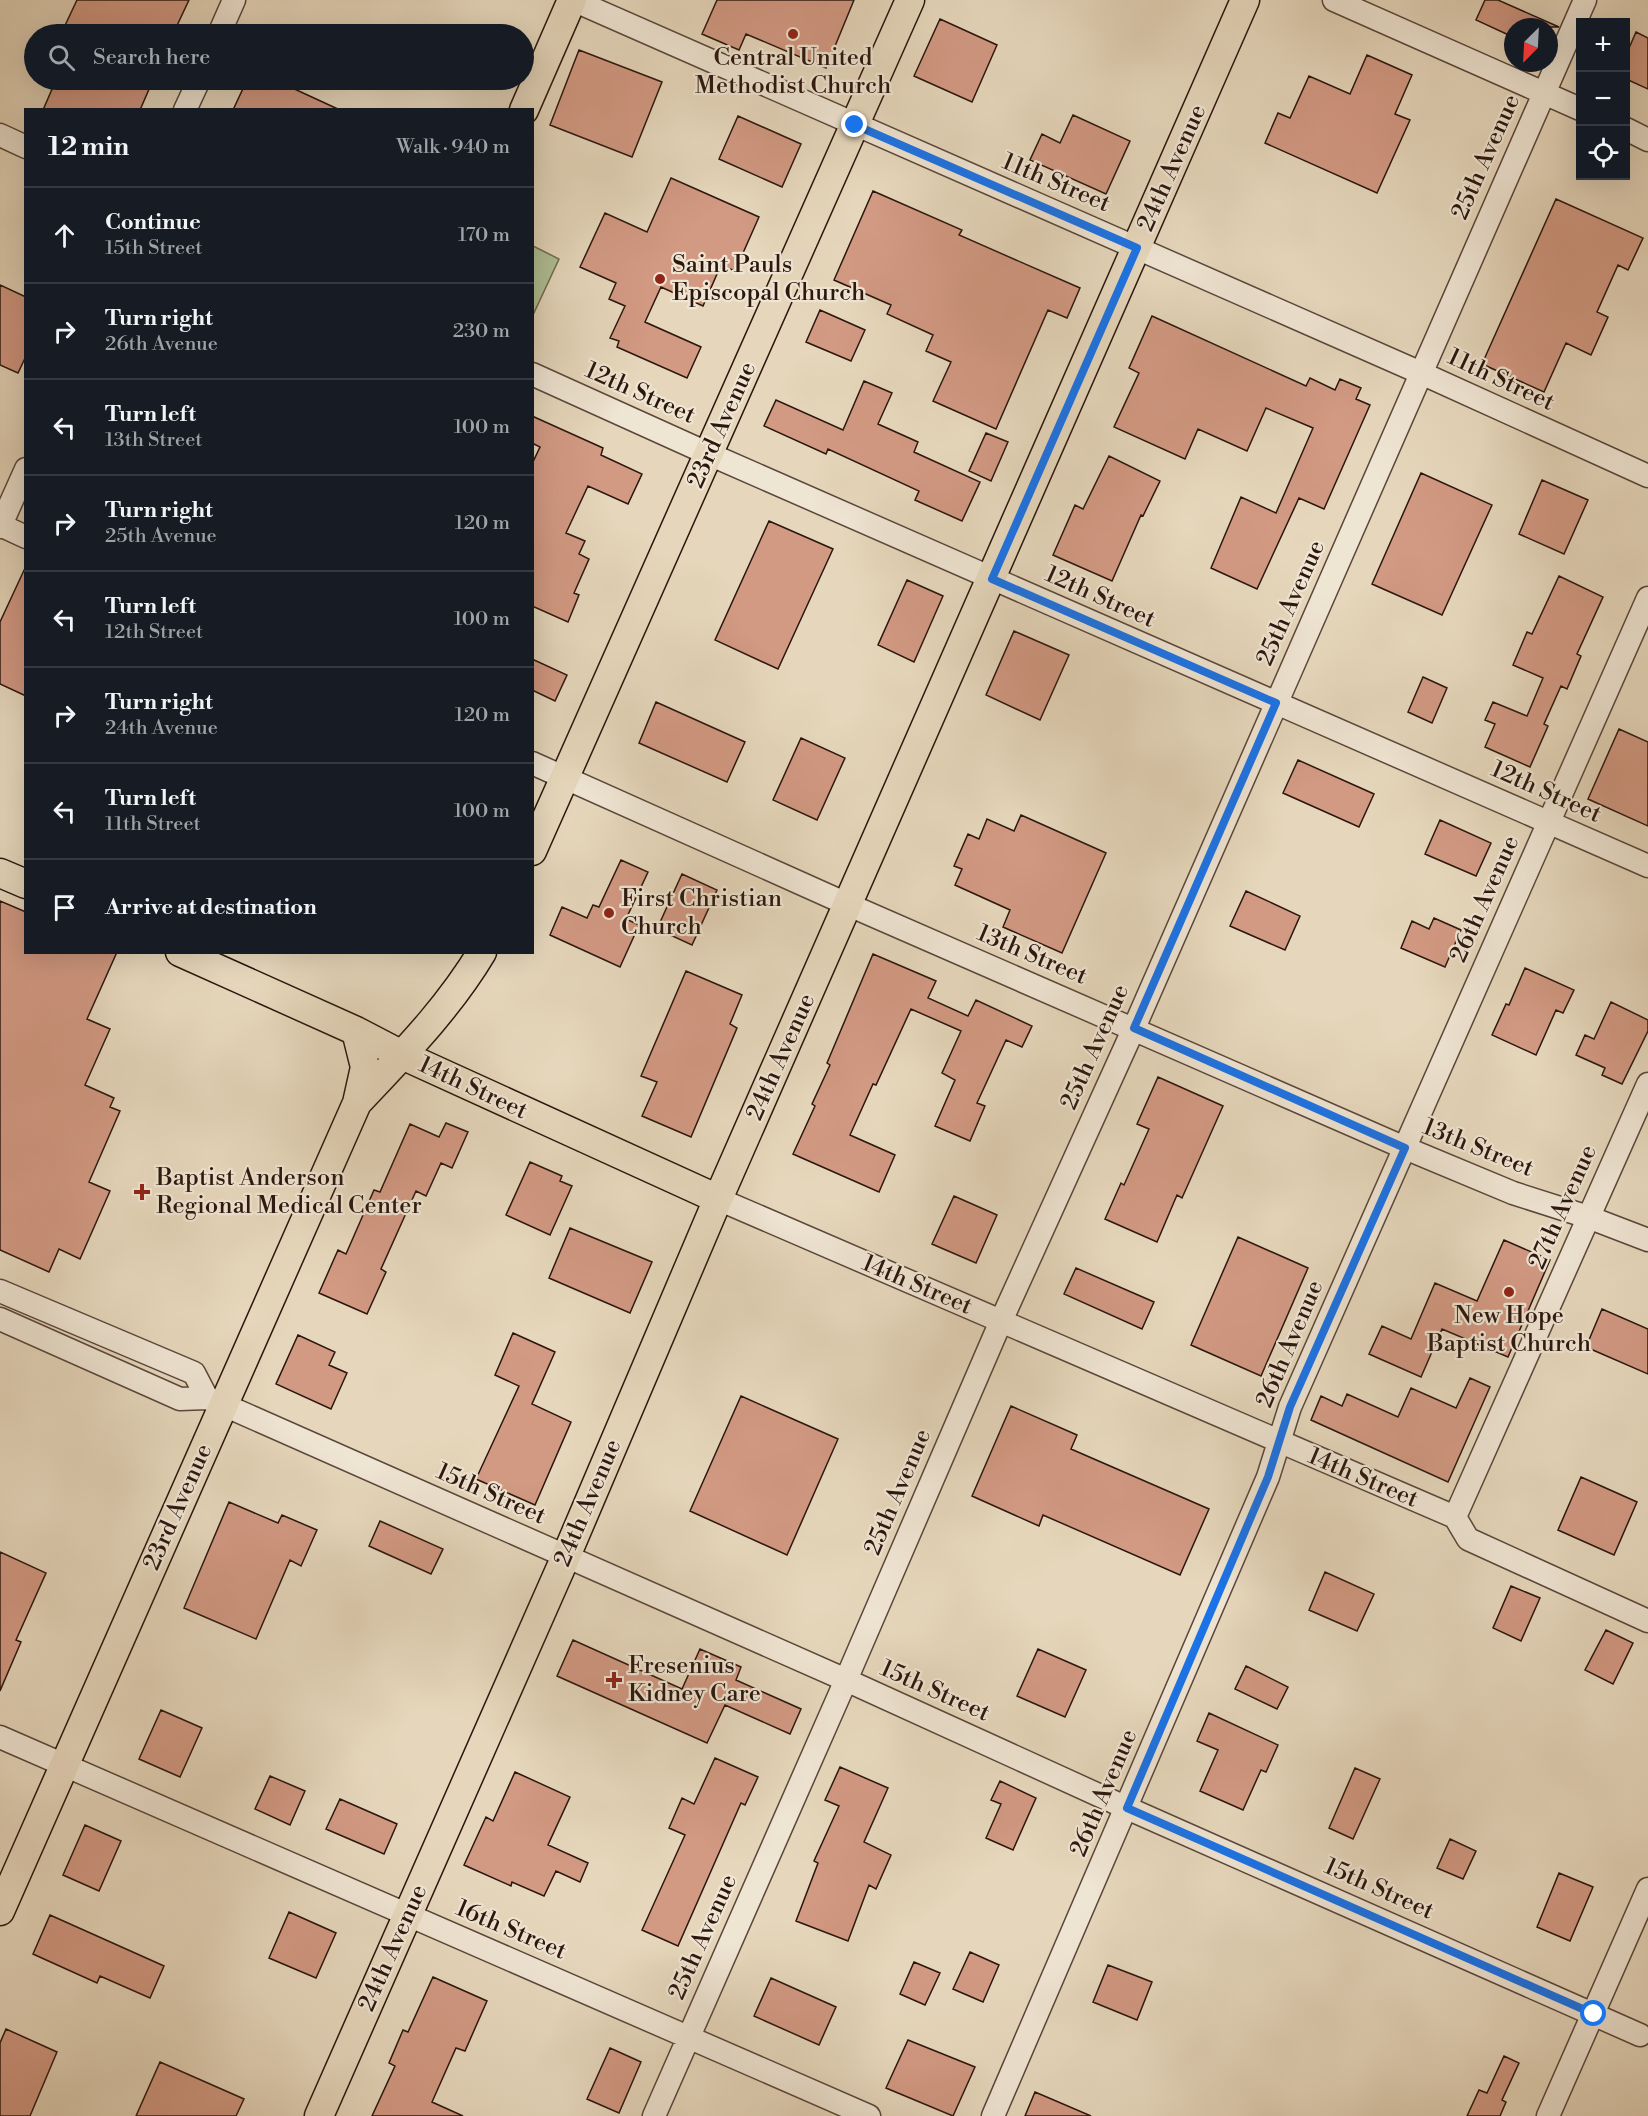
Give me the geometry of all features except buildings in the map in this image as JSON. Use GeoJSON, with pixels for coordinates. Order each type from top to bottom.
{"type":"FeatureCollection","features":[{"type":"Feature","properties":{"kind":"main road"},"geometry":{"type":"LineString","coordinates":[[534,88],[573,0]]}},
{"type":"Feature","properties":{"kind":"main road","name":"23rd Avenue"},"geometry":{"type":"LineString","coordinates":[[534,847],[910,0]]}},
{"type":"Feature","properties":{"kind":"main road","name":"24th Avenue"},"geometry":{"type":"LineString","coordinates":[[319,2116],[566,1556],[718,1199],[1245,0]]}},
{"type":"Feature","properties":{"kind":"main road"},"geometry":{"type":"LineString","coordinates":[[525,108],[533,90]]}},
{"type":"Feature","properties":{"kind":"main road"},"geometry":{"type":"LineString","coordinates":[[0,873],[24,883]]}},
{"type":"Feature","properties":{"kind":"main road","name":"14th Street"},"geometry":{"type":"LineString","coordinates":[[184,954],[718,1199]]}},
{"type":"Feature","properties":{"kind":"main road","name":"23rd Avenue"},"geometry":{"type":"LineString","coordinates":[[357,1103],[436,1018],[466,979],[481,954]]}},
{"type":"Feature","properties":{"kind":"main road","name":"23rd Avenue"},"geometry":{"type":"LineString","coordinates":[[0,1911],[215,1402],[357,1103],[365,1067],[356,1031]]}},
{"type":"Feature","properties":{"kind":"street"},"geometry":{"type":"LineString","coordinates":[[223,24],[234,0]]}},
{"type":"Feature","properties":{"kind":"street","name":"11th Street"},"geometry":{"type":"LineString","coordinates":[[573,0],[1421,373],[1648,476]]}},
{"type":"Feature","properties":{"kind":"street"},"geometry":{"type":"LineString","coordinates":[[1334,0],[1576,107]]}},
{"type":"Feature","properties":{"kind":"street","name":"25th Avenue"},"geometry":{"type":"LineString","coordinates":[[654,2116],[1001,1321],[1134,1028],[1585,0]]}},
{"type":"Feature","properties":{"kind":"street"},"geometry":{"type":"LineString","coordinates":[[186,108],[194,90]]}},
{"type":"Feature","properties":{"kind":"street"},"geometry":{"type":"LineString","coordinates":[[1630,131],[1648,140]]}},
{"type":"Feature","properties":{"kind":"street"},"geometry":{"type":"LineString","coordinates":[[0,135],[24,146]]}},
{"type":"Feature","properties":{"kind":"street","name":"12th Street"},"geometry":{"type":"LineString","coordinates":[[534,375],[992,579],[1648,866]]}},
{"type":"Feature","properties":{"kind":"street"},"geometry":{"type":"LineString","coordinates":[[24,473],[0,526],[24,536]]}},
{"type":"Feature","properties":{"kind":"street","name":"26th Avenue"},"geometry":{"type":"LineString","coordinates":[[993,2116],[1268,1477],[1290,1407],[1648,598]]}},
{"type":"Feature","properties":{"kind":"street","name":"13th Street"},"geometry":{"type":"LineString","coordinates":[[534,764],[849,905],[1405,1148],[1513,1193],[1588,1217],[1648,1240]]}},
{"type":"Feature","properties":{"kind":"street","name":"27th Avenue"},"geometry":{"type":"LineString","coordinates":[[1455,1517],[1648,1084]]}},
{"type":"Feature","properties":{"kind":"street","name":"14th Street"},"geometry":{"type":"LineString","coordinates":[[718,1199],[1455,1517]]}},
{"type":"Feature","properties":{"kind":"street"},"geometry":{"type":"LineString","coordinates":[[0,1291],[194,1373],[215,1402]]}},
{"type":"Feature","properties":{"kind":"street","name":"15th Street"},"geometry":{"type":"LineString","coordinates":[[0,1319],[180,1399],[215,1402],[846,1680],[1127,1808],[1640,2035]]}},
{"type":"Feature","properties":{"kind":"street"},"geometry":{"type":"LineString","coordinates":[[1455,1517],[1468,1539],[1648,1621]]}},
{"type":"Feature","properties":{"kind":"street","name":"16th Street"},"geometry":{"type":"LineString","coordinates":[[0,1737],[869,2116]]}},
{"type":"Feature","properties":{"kind":"street"},"geometry":{"type":"LineString","coordinates":[[1548,2116],[1648,1889]]}},
{"type":"Feature","properties":{"kind":"green space"},"geometry":{"type":"Polygon","coordinates":[[[534,246],[559,259],[534,313],[534,246]]]}},
{"type":"Feature","properties":{"kind":"place","name":"Central United Methodist Church"},"geometry":{"type":"Point","coordinates":[793,34]}},
{"type":"Feature","properties":{"kind":"place","name":"Saint Pauls Episcopal Church"},"geometry":{"type":"Point","coordinates":[660,279]}},
{"type":"Feature","properties":{"kind":"place","name":"First Christian Church"},"geometry":{"type":"Point","coordinates":[609,913]}},
{"type":"Feature","properties":{"kind":"place","name":"Baptist Anderson Regional Medical Center"},"geometry":{"type":"Point","coordinates":[142,1192]}},
{"type":"Feature","properties":{"kind":"place","name":"New Hope Baptist Church"},"geometry":{"type":"Point","coordinates":[1509,1292]}},
{"type":"Feature","properties":{"kind":"place","name":"Fresenius Kidney Care"},"geometry":{"type":"Point","coordinates":[614,1680]}},
{"type":"Feature","properties":{"kind":"route"},"geometry":{"type":"LineString","coordinates":[[855,125],[1137,248],[992,579],[1276,703],[1134,1028],[1405,1148],[1290,1407],[1268,1477],[1127,1808],[1594,2014]]}}]}
